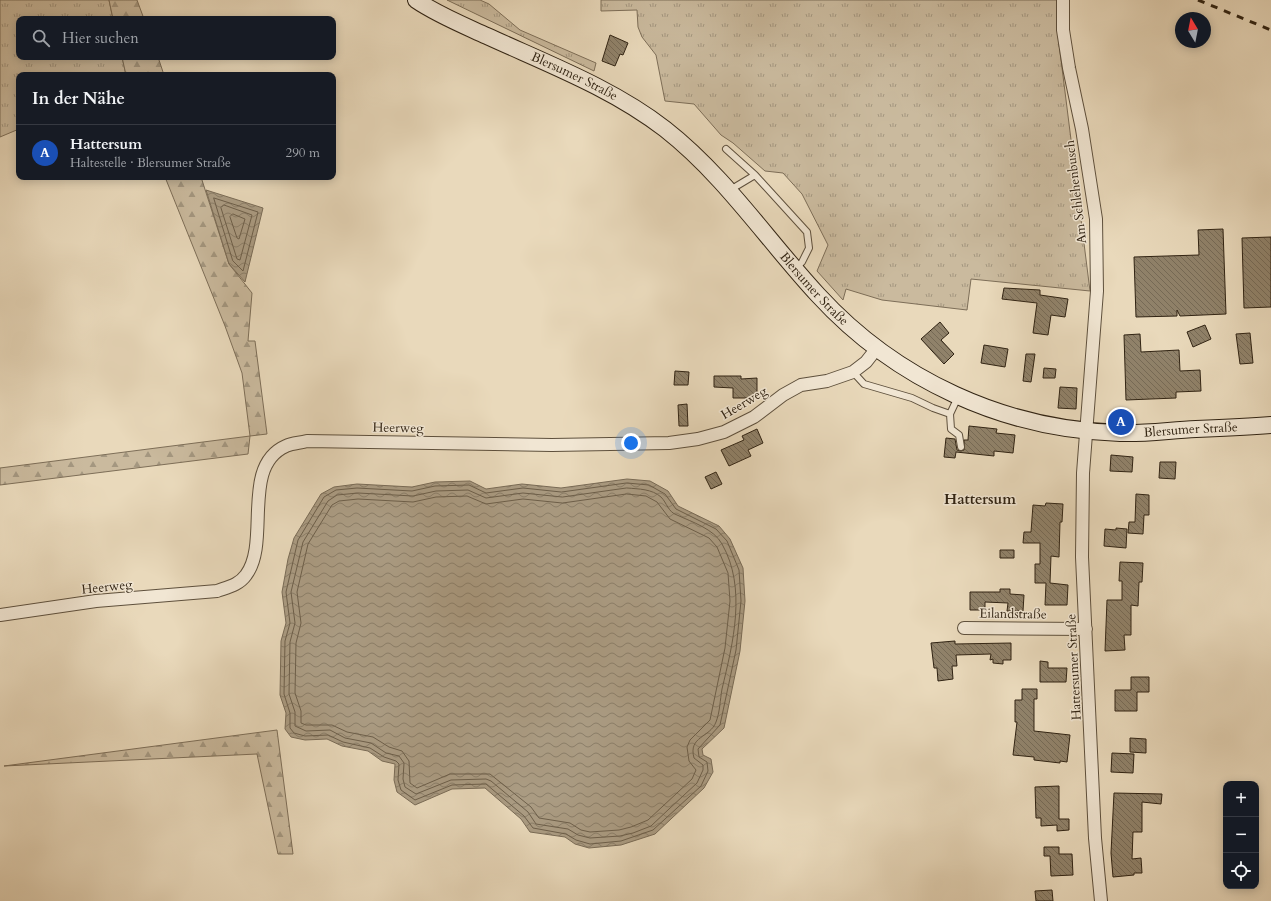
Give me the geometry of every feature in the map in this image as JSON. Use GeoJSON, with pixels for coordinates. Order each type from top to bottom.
{"type":"FeatureCollection","features":[{"type":"Feature","properties":{"kind":"main road","name":"Blersumer Straße"},"geometry":{"type":"LineString","coordinates":[[416,0],[461,24],[615,96],[667,131],[702,161],[795,269],[838,316],[876,348],[930,382],[958,396],[1015,418],[1062,428],[1086,431],[1142,433],[1271,425]]}},
{"type":"Feature","properties":{"kind":"street","name":"Am Schlehenbusch"},"geometry":{"type":"LineString","coordinates":[[1063,0],[1063,30],[1068,68],[1082,129],[1096,219],[1097,291],[1086,431]]}},
{"type":"Feature","properties":{"kind":"street","name":"Heerweg"},"geometry":{"type":"LineString","coordinates":[[0,615],[96,601],[217,591],[235,585],[246,576],[253,563],[260,490],[264,469],[273,456],[286,446],[307,441],[552,445],[669,443],[698,439],[724,432],[754,417],[783,395],[801,385],[827,381],[853,372],[866,362],[876,348]]}},
{"type":"Feature","properties":{"kind":"street","name":"Hattersumer Straße"},"geometry":{"type":"LineString","coordinates":[[1086,431],[1083,473],[1082,557],[1095,838],[1101,901]]}},
{"type":"Feature","properties":{"kind":"street","name":"Eilandstraße"},"geometry":{"type":"LineString","coordinates":[[964,628],[1086,629]]}},
{"type":"Feature","properties":{"kind":"lane"},"geometry":{"type":"LineString","coordinates":[[726,149],[755,175],[807,232],[809,248],[802,262],[795,269]]}},
{"type":"Feature","properties":{"kind":"lane"},"geometry":{"type":"LineString","coordinates":[[729,191],[755,175]]}},
{"type":"Feature","properties":{"kind":"lane"},"geometry":{"type":"LineString","coordinates":[[853,372],[864,384],[912,398],[950,414]]}},
{"type":"Feature","properties":{"kind":"lane"},"geometry":{"type":"LineString","coordinates":[[958,396],[950,414],[951,429],[960,435],[961,447]]}},
{"type":"Feature","properties":{"kind":"green space"},"geometry":{"type":"Polygon","coordinates":[[[0,0],[109,0],[112,16],[16,16],[16,60],[123,60],[125,72],[16,72],[16,130],[0,137],[0,0]]]}},
{"type":"Feature","properties":{"kind":"green space"},"geometry":{"type":"Polygon","coordinates":[[[109,0],[137,0],[143,16],[112,16],[109,0]]]}},
{"type":"Feature","properties":{"kind":"green space"},"geometry":{"type":"Polygon","coordinates":[[[447,0],[480,0],[489,4],[520,30],[596,63],[594,71],[447,0]]]}},
{"type":"Feature","properties":{"kind":"green space"},"geometry":{"type":"Polygon","coordinates":[[[601,0],[1057,0],[1057,28],[1090,291],[971,279],[967,310],[882,300],[846,289],[843,300],[817,271],[828,245],[802,194],[783,173],[765,171],[733,143],[721,135],[694,104],[665,101],[656,55],[642,37],[638,27],[637,10],[601,11],[601,0]]]}},
{"type":"Feature","properties":{"kind":"green space"},"geometry":{"type":"Polygon","coordinates":[[[123,60],[159,60],[163,72],[125,72],[123,60]]]}},
{"type":"Feature","properties":{"kind":"green space"},"geometry":{"type":"Polygon","coordinates":[[[166,180],[202,180],[229,264],[252,293],[248,341],[255,341],[267,434],[250,436],[242,373],[225,326],[166,180]]]}},
{"type":"Feature","properties":{"kind":"green space"},"geometry":{"type":"Polygon","coordinates":[[[250,436],[248,454],[0,485],[0,468],[250,436]]]}},
{"type":"Feature","properties":{"kind":"green space"},"geometry":{"type":"Polygon","coordinates":[[[277,730],[293,854],[278,854],[257,754],[4,766],[277,730]]]}},
{"type":"Feature","properties":{"kind":"water"},"geometry":{"type":"Polygon","coordinates":[[[206,190],[263,208],[245,282],[229,264],[206,190]]]}},
{"type":"Feature","properties":{"kind":"water"},"geometry":{"type":"Polygon","coordinates":[[[627,479],[650,481],[668,491],[678,506],[719,526],[730,539],[743,568],[745,601],[740,651],[724,728],[702,749],[703,755],[711,759],[713,772],[704,788],[655,834],[621,845],[589,848],[575,844],[565,837],[530,832],[521,819],[485,788],[452,789],[415,805],[397,792],[394,780],[395,764],[382,761],[368,751],[342,746],[327,739],[305,740],[291,737],[285,729],[286,713],[280,695],[281,641],[286,623],[282,592],[288,559],[294,538],[321,494],[334,487],[357,484],[412,487],[435,482],[470,481],[486,489],[522,484],[561,488],[627,479]]]}},
{"type":"Feature","properties":{"kind":"building"},"geometry":{"type":"Polygon","coordinates":[[[610,35],[628,43],[623,55],[620,54],[615,66],[602,61],[610,35]]]}},
{"type":"Feature","properties":{"kind":"building"},"geometry":{"type":"Polygon","coordinates":[[[1223,229],[1226,314],[1180,316],[1177,310],[1177,316],[1136,317],[1134,257],[1199,255],[1198,230],[1223,229]]]}},
{"type":"Feature","properties":{"kind":"building"},"geometry":{"type":"Polygon","coordinates":[[[1271,237],[1271,307],[1244,308],[1242,238],[1271,237]]]}},
{"type":"Feature","properties":{"kind":"building"},"geometry":{"type":"Polygon","coordinates":[[[1004,288],[1040,290],[1040,295],[1068,299],[1065,317],[1051,315],[1048,335],[1033,333],[1037,303],[1002,299],[1004,288]]]}},
{"type":"Feature","properties":{"kind":"building"},"geometry":{"type":"Polygon","coordinates":[[[940,322],[949,333],[941,340],[954,354],[944,364],[921,339],[940,322]]]}},
{"type":"Feature","properties":{"kind":"building"},"geometry":{"type":"Polygon","coordinates":[[[1205,325],[1211,339],[1193,347],[1187,332],[1205,325]]]}},
{"type":"Feature","properties":{"kind":"building"},"geometry":{"type":"Polygon","coordinates":[[[1250,333],[1253,363],[1240,364],[1236,334],[1250,333]]]}},
{"type":"Feature","properties":{"kind":"building"},"geometry":{"type":"Polygon","coordinates":[[[1140,334],[1141,352],[1179,350],[1180,371],[1200,370],[1201,391],[1176,392],[1176,398],[1126,400],[1124,335],[1140,334]]]}},
{"type":"Feature","properties":{"kind":"building"},"geometry":{"type":"Polygon","coordinates":[[[984,345],[1008,349],[1005,367],[981,363],[984,345]]]}},
{"type":"Feature","properties":{"kind":"building"},"geometry":{"type":"Polygon","coordinates":[[[1026,354],[1035,354],[1031,382],[1023,381],[1026,354]]]}},
{"type":"Feature","properties":{"kind":"building"},"geometry":{"type":"Polygon","coordinates":[[[1044,368],[1056,369],[1055,378],[1043,378],[1044,368]]]}},
{"type":"Feature","properties":{"kind":"building"},"geometry":{"type":"Polygon","coordinates":[[[675,371],[689,372],[688,385],[674,385],[675,371]]]}},
{"type":"Feature","properties":{"kind":"building"},"geometry":{"type":"Polygon","coordinates":[[[714,376],[741,376],[741,379],[757,378],[757,398],[733,398],[733,388],[714,387],[714,376]]]}},
{"type":"Feature","properties":{"kind":"building"},"geometry":{"type":"Polygon","coordinates":[[[1060,387],[1077,388],[1076,409],[1058,408],[1060,387]]]}},
{"type":"Feature","properties":{"kind":"building"},"geometry":{"type":"Polygon","coordinates":[[[687,404],[688,426],[679,426],[678,405],[687,404]]]}},
{"type":"Feature","properties":{"kind":"building"},"geometry":{"type":"Polygon","coordinates":[[[969,426],[997,429],[996,433],[1015,435],[1013,453],[994,451],[994,456],[956,452],[955,458],[944,457],[946,438],[955,439],[957,450],[964,450],[964,440],[968,440],[969,426]]]}},
{"type":"Feature","properties":{"kind":"building"},"geometry":{"type":"Polygon","coordinates":[[[757,429],[763,443],[748,450],[751,456],[729,466],[721,450],[744,440],[742,436],[757,429]]]}},
{"type":"Feature","properties":{"kind":"building"},"geometry":{"type":"Polygon","coordinates":[[[1111,455],[1133,457],[1132,472],[1110,471],[1111,455]]]}},
{"type":"Feature","properties":{"kind":"building"},"geometry":{"type":"Polygon","coordinates":[[[1160,462],[1176,462],[1175,479],[1159,478],[1160,462]]]}},
{"type":"Feature","properties":{"kind":"building"},"geometry":{"type":"Polygon","coordinates":[[[716,472],[722,484],[711,489],[705,477],[716,472]]]}},
{"type":"Feature","properties":{"kind":"building"},"geometry":{"type":"Polygon","coordinates":[[[1136,494],[1149,495],[1149,515],[1144,515],[1143,534],[1128,533],[1129,522],[1135,522],[1136,494]]]}},
{"type":"Feature","properties":{"kind":"building"},"geometry":{"type":"Polygon","coordinates":[[[1046,503],[1063,504],[1062,522],[1060,522],[1059,557],[1051,556],[1050,583],[1068,585],[1067,605],[1045,605],[1046,583],[1035,583],[1035,564],[1040,564],[1040,543],[1023,543],[1024,532],[1031,532],[1033,505],[1045,506],[1046,503]]]}},
{"type":"Feature","properties":{"kind":"building"},"geometry":{"type":"Polygon","coordinates":[[[1116,528],[1127,529],[1126,548],[1104,546],[1105,529],[1116,530],[1116,528]]]}},
{"type":"Feature","properties":{"kind":"building"},"geometry":{"type":"Polygon","coordinates":[[[1000,550],[1014,550],[1014,558],[1000,558],[1000,550]]]}},
{"type":"Feature","properties":{"kind":"building"},"geometry":{"type":"Polygon","coordinates":[[[1120,562],[1143,563],[1142,582],[1139,582],[1138,606],[1131,605],[1131,635],[1124,635],[1125,650],[1105,651],[1107,600],[1122,600],[1122,581],[1119,581],[1120,562]]]}},
{"type":"Feature","properties":{"kind":"building"},"geometry":{"type":"Polygon","coordinates":[[[1000,589],[1010,589],[1010,594],[1024,595],[1023,611],[1007,611],[1008,603],[985,602],[985,610],[970,610],[970,592],[1000,592],[1000,589]]]}},
{"type":"Feature","properties":{"kind":"building"},"geometry":{"type":"Polygon","coordinates":[[[955,641],[955,644],[1011,643],[1011,660],[1003,660],[1003,664],[993,663],[993,659],[990,660],[991,654],[956,655],[957,666],[952,666],[953,679],[938,681],[937,668],[934,668],[931,643],[955,641]]]}},
{"type":"Feature","properties":{"kind":"building"},"geometry":{"type":"Polygon","coordinates":[[[1040,661],[1048,662],[1048,668],[1067,668],[1066,682],[1040,682],[1040,661]]]}},
{"type":"Feature","properties":{"kind":"building"},"geometry":{"type":"Polygon","coordinates":[[[1131,677],[1149,677],[1149,692],[1137,692],[1137,711],[1115,711],[1115,690],[1131,690],[1131,677]]]}},
{"type":"Feature","properties":{"kind":"building"},"geometry":{"type":"Polygon","coordinates":[[[1022,689],[1037,689],[1037,699],[1034,699],[1034,731],[1070,735],[1067,762],[1060,761],[1060,763],[1034,760],[1034,757],[1013,755],[1017,722],[1015,722],[1015,700],[1022,700],[1022,689]]]}},
{"type":"Feature","properties":{"kind":"building"},"geometry":{"type":"Polygon","coordinates":[[[1130,738],[1146,739],[1146,753],[1130,752],[1130,738]]]}},
{"type":"Feature","properties":{"kind":"building"},"geometry":{"type":"Polygon","coordinates":[[[1112,753],[1134,754],[1133,773],[1111,772],[1112,753]]]}},
{"type":"Feature","properties":{"kind":"building"},"geometry":{"type":"Polygon","coordinates":[[[1059,786],[1059,819],[1069,819],[1069,830],[1057,831],[1057,825],[1041,826],[1041,818],[1036,818],[1035,787],[1059,786]]]}},
{"type":"Feature","properties":{"kind":"building"},"geometry":{"type":"Polygon","coordinates":[[[1114,793],[1162,794],[1161,804],[1142,802],[1142,832],[1133,832],[1132,859],[1141,858],[1142,873],[1113,877],[1111,853],[1114,793]]]}},
{"type":"Feature","properties":{"kind":"building"},"geometry":{"type":"Polygon","coordinates":[[[1044,847],[1059,847],[1059,854],[1072,854],[1073,875],[1051,876],[1050,856],[1044,856],[1044,847]]]}},
{"type":"Feature","properties":{"kind":"building"},"geometry":{"type":"Polygon","coordinates":[[[1052,890],[1053,901],[1036,901],[1035,891],[1052,890]]]}},
{"type":"Feature","properties":{"kind":"railway"},"geometry":{"type":"LineString","coordinates":[[1198,0],[1271,30]]}},
{"type":"Feature","properties":{"kind":"place","name":"Hattersum"},"geometry":{"type":"Point","coordinates":[1121,422]}},
{"type":"Feature","properties":{"kind":"district","name":"Hattersum"},"geometry":{"type":"Point","coordinates":[980,499]}}]}
